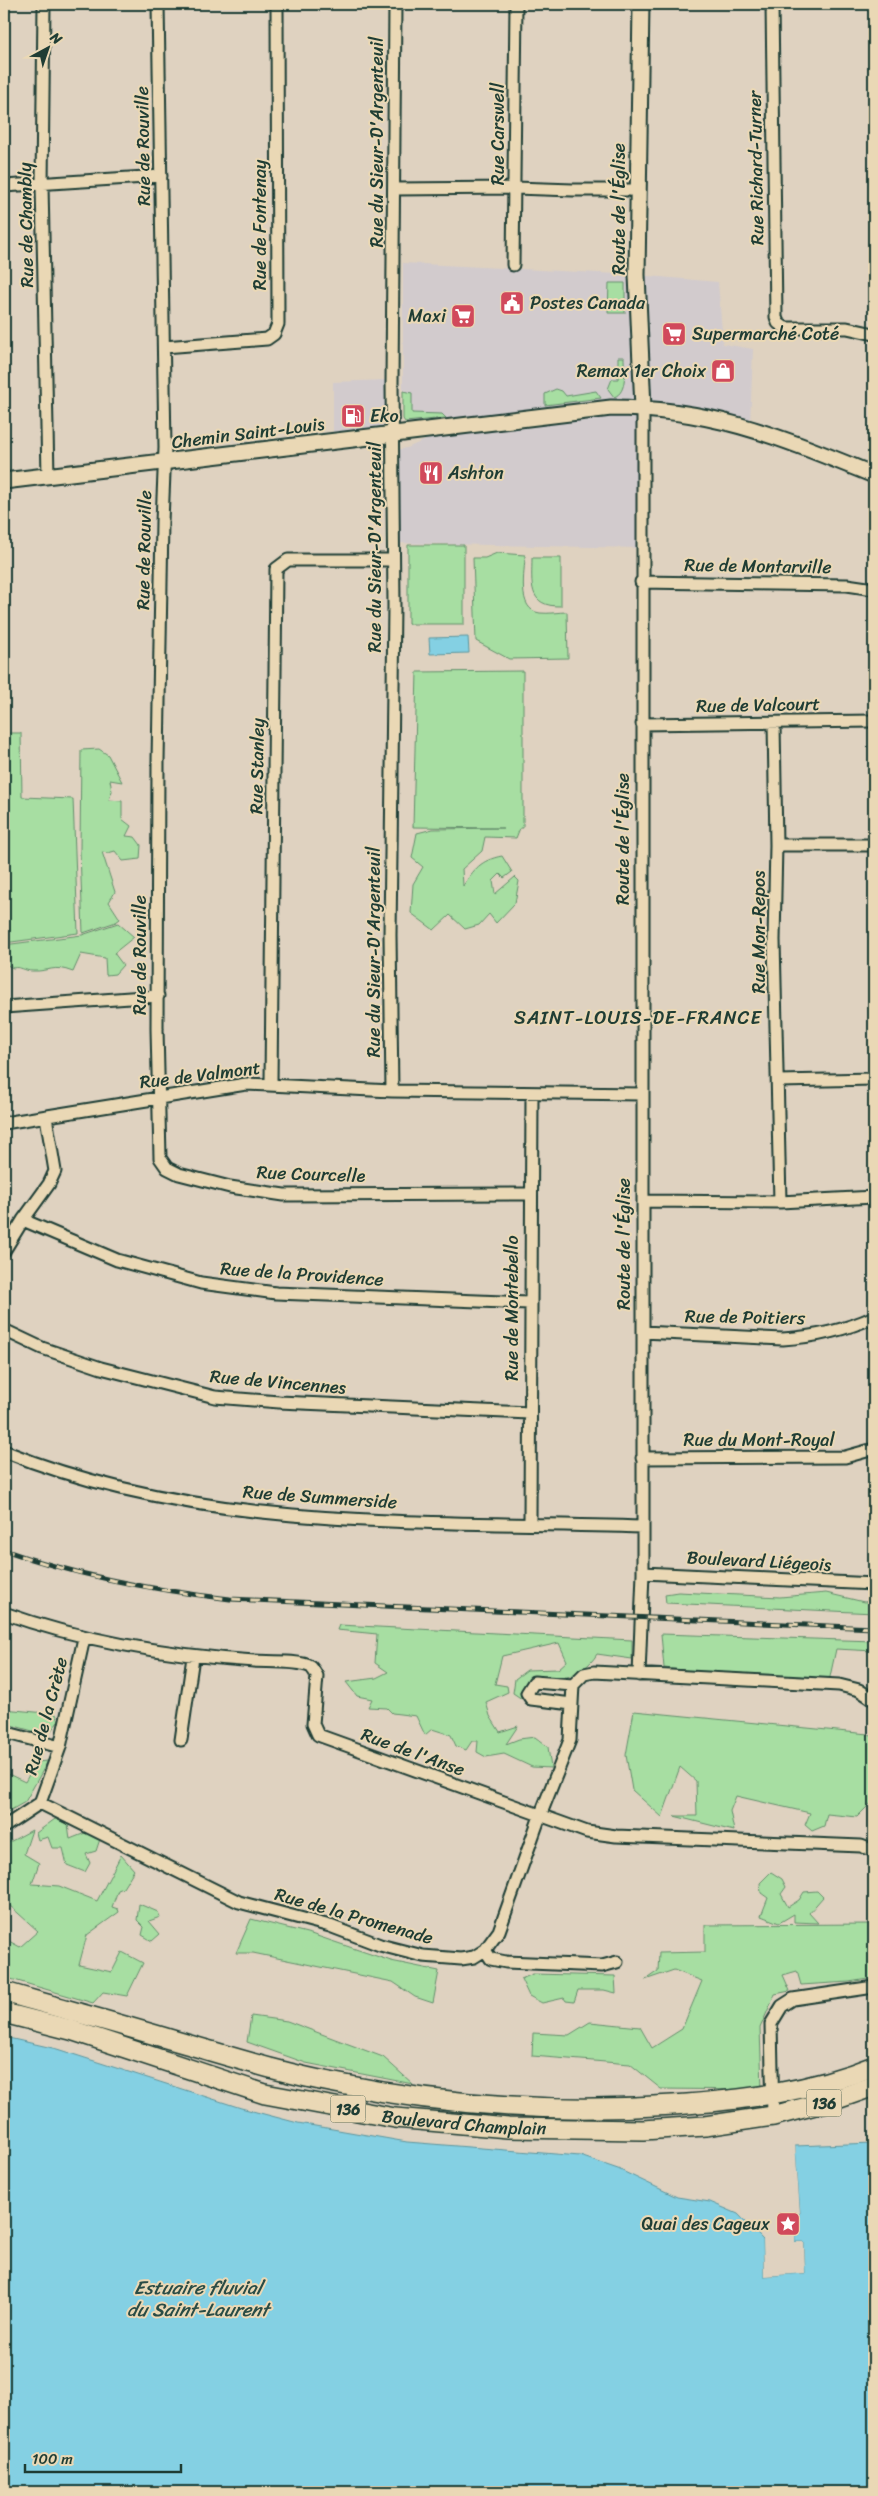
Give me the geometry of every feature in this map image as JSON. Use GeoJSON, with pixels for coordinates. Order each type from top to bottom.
{"type":"FeatureCollection","features":[{"type":"Feature","properties":{"kind":"main road","name":"Boulevard Champlain"},"geometry":{"type":"LineString","coordinates":[[4,1992],[271,2068],[390,2094],[501,2106],[591,2109],[695,2103],[772,2095],[848,2075],[874,2066]]}},
{"type":"Feature","properties":{"kind":"main road","name":"Boulevard Champlain"},"geometry":{"type":"LineString","coordinates":[[4,2013],[71,2030],[265,2094],[395,2118],[555,2130],[643,2130],[705,2126],[773,2116],[834,2100],[874,2086]]}},
{"type":"Feature","properties":{"kind":"street","name":"Rue de Chambly"},"geometry":{"type":"LineString","coordinates":[[44,4],[42,185],[48,476]]}},
{"type":"Feature","properties":{"kind":"street","name":"Rue de Rouville"},"geometry":{"type":"LineString","coordinates":[[158,4],[165,462],[158,741],[160,1096]]}},
{"type":"Feature","properties":{"kind":"street","name":"Rue de Fontenay"},"geometry":{"type":"LineString","coordinates":[[164,347],[267,339],[274,334],[278,324],[277,4]]}},
{"type":"Feature","properties":{"kind":"street","name":"Rue du Sieur-D'Argenteuil"},"geometry":{"type":"LineString","coordinates":[[392,1091],[392,560],[396,4]]}},
{"type":"Feature","properties":{"kind":"street","name":"Rue Carswell"},"geometry":{"type":"LineString","coordinates":[[513,264],[516,4]]}},
{"type":"Feature","properties":{"kind":"street","name":"Route de l'Église"},"geometry":{"type":"LineString","coordinates":[[639,1674],[643,1573],[642,408],[637,275],[641,4]]}},
{"type":"Feature","properties":{"kind":"street","name":"Rue Richard-Turner"},"geometry":{"type":"LineString","coordinates":[[772,4],[776,317],[778,323],[785,328],[847,328],[874,334]]}},
{"type":"Feature","properties":{"kind":"street"},"geometry":{"type":"LineString","coordinates":[[4,186],[161,176]]}},
{"type":"Feature","properties":{"kind":"street"},"geometry":{"type":"LineString","coordinates":[[395,189],[638,190]]}},
{"type":"Feature","properties":{"kind":"street","name":"Chemin Saint-Louis"},"geometry":{"type":"LineString","coordinates":[[4,482],[611,408],[680,411],[750,427],[874,474]]}},
{"type":"Feature","properties":{"kind":"street","name":"Rue Stanley"},"geometry":{"type":"LineString","coordinates":[[271,1083],[276,569],[288,560],[392,560]]}},
{"type":"Feature","properties":{"kind":"street","name":"Rue de Montarville"},"geometry":{"type":"LineString","coordinates":[[641,582],[847,585],[874,589]]}},
{"type":"Feature","properties":{"kind":"street","name":"Rue de Valcourt"},"geometry":{"type":"LineString","coordinates":[[642,724],[874,721]]}},
{"type":"Feature","properties":{"kind":"street","name":"Rue Mon-Repos"},"geometry":{"type":"LineString","coordinates":[[774,722],[776,845],[774,940],[779,1080],[780,1202]]}},
{"type":"Feature","properties":{"kind":"street"},"geometry":{"type":"LineString","coordinates":[[776,845],[874,845]]}},
{"type":"Feature","properties":{"kind":"street"},"geometry":{"type":"LineString","coordinates":[[4,1007],[158,996]]}},
{"type":"Feature","properties":{"kind":"street"},"geometry":{"type":"LineString","coordinates":[[779,1080],[874,1079]]}},
{"type":"Feature","properties":{"kind":"street","name":"Rue de Valmont"},"geometry":{"type":"LineString","coordinates":[[4,1123],[160,1096],[246,1084],[271,1083],[392,1091],[642,1094]]}},
{"type":"Feature","properties":{"kind":"street","name":"Rue de Montebello"},"geometry":{"type":"LineString","coordinates":[[530,1523],[529,1303],[532,1093]]}},
{"type":"Feature","properties":{"kind":"street","name":"Rue Courcelle"},"geometry":{"type":"LineString","coordinates":[[160,1096],[160,1158],[167,1168],[179,1174],[230,1187],[284,1195],[531,1194]]}},
{"type":"Feature","properties":{"kind":"street"},"geometry":{"type":"LineString","coordinates":[[4,1251],[23,1220],[50,1184],[55,1171],[46,1117]]}},
{"type":"Feature","properties":{"kind":"street"},"geometry":{"type":"LineString","coordinates":[[643,1201],[780,1202],[874,1197]]}},
{"type":"Feature","properties":{"kind":"street","name":"Rue de la Providence"},"geometry":{"type":"LineString","coordinates":[[23,1220],[117,1260],[201,1283],[276,1293],[529,1303]]}},
{"type":"Feature","properties":{"kind":"street","name":"Rue de Poitiers"},"geometry":{"type":"LineString","coordinates":[[643,1332],[783,1339],[805,1338],[853,1326],[874,1317]]}},
{"type":"Feature","properties":{"kind":"street","name":"Rue de Vincennes"},"geometry":{"type":"LineString","coordinates":[[4,1330],[42,1348],[101,1368],[215,1397],[299,1403],[529,1413]]}},
{"type":"Feature","properties":{"kind":"street","name":"Rue du Mont-Royal"},"geometry":{"type":"LineString","coordinates":[[642,1458],[845,1457],[874,1450]]}},
{"type":"Feature","properties":{"kind":"street","name":"Rue de Summerside"},"geometry":{"type":"LineString","coordinates":[[4,1451],[38,1465],[105,1485],[164,1498],[247,1510],[322,1517],[642,1527]]}},
{"type":"Feature","properties":{"kind":"street","name":"Boulevard Liégeois"},"geometry":{"type":"LineString","coordinates":[[643,1573],[874,1584]]}},
{"type":"Feature","properties":{"kind":"street","name":"Rue de l'Anse"},"geometry":{"type":"LineString","coordinates":[[4,1613],[84,1638],[133,1648],[193,1657],[293,1663],[311,1667],[318,1676],[313,1724],[318,1735],[587,1832],[616,1836],[861,1846],[874,1851]]}},
{"type":"Feature","properties":{"kind":"street","name":"Rue de la Crète"},"geometry":{"type":"LineString","coordinates":[[40,1803],[60,1747],[84,1638]]}},
{"type":"Feature","properties":{"kind":"street"},"geometry":{"type":"LineString","coordinates":[[181,1740],[193,1657]]}},
{"type":"Feature","properties":{"kind":"street"},"geometry":{"type":"LineString","coordinates":[[617,1962],[602,1966],[506,1962],[491,1959],[485,1950],[499,1931],[540,1816],[570,1740],[573,1685],[584,1674],[639,1674],[839,1685],[860,1690],[874,1700]]}},
{"type":"Feature","properties":{"kind":"street"},"geometry":{"type":"LineString","coordinates":[[572,1704],[531,1699],[527,1694],[534,1682],[573,1685]]}},
{"type":"Feature","properties":{"kind":"street"},"geometry":{"type":"LineString","coordinates":[[4,1732],[60,1747]]}},
{"type":"Feature","properties":{"kind":"street"},"geometry":{"type":"LineString","coordinates":[[4,1827],[40,1803]]}},
{"type":"Feature","properties":{"kind":"street","name":"Rue de la Promenade"},"geometry":{"type":"LineString","coordinates":[[40,1803],[240,1902],[330,1926],[380,1944],[423,1956],[461,1959],[474,1957],[485,1950]]}},
{"type":"Feature","properties":{"kind":"street"},"geometry":{"type":"LineString","coordinates":[[773,2116],[772,2024],[782,2006],[793,1999],[874,1987]]}},
{"type":"Feature","properties":{"kind":"shaded area"},"geometry":{"type":"Polygon","coordinates":[[[403,263],[637,275],[718,282],[723,344],[753,349],[750,427],[643,408],[643,548],[393,543],[392,451],[407,448],[455,427],[406,423],[403,419],[403,263]]]}},
{"type":"Feature","properties":{"kind":"shaded area"},"geometry":{"type":"Polygon","coordinates":[[[385,380],[385,418],[382,426],[333,435],[333,382],[385,380]]]}},
{"type":"Feature","properties":{"kind":"green space"},"geometry":{"type":"Polygon","coordinates":[[[609,283],[625,283],[625,313],[608,313],[609,283]]]}},
{"type":"Feature","properties":{"kind":"green space"},"geometry":{"type":"Polygon","coordinates":[[[618,357],[624,357],[624,380],[621,390],[614,397],[608,389],[612,379],[618,379],[618,357]]]}},
{"type":"Feature","properties":{"kind":"green space"},"geometry":{"type":"Polygon","coordinates":[[[556,389],[562,391],[566,396],[596,391],[601,398],[545,405],[545,394],[556,389]]]}},
{"type":"Feature","properties":{"kind":"green space"},"geometry":{"type":"Polygon","coordinates":[[[403,391],[412,393],[412,413],[442,414],[446,418],[405,422],[403,419],[403,391]]]}},
{"type":"Feature","properties":{"kind":"green space"},"geometry":{"type":"Polygon","coordinates":[[[408,545],[464,545],[464,624],[408,624],[408,545]]]}},
{"type":"Feature","properties":{"kind":"green space"},"geometry":{"type":"Polygon","coordinates":[[[497,553],[525,555],[523,580],[525,598],[532,610],[540,613],[567,612],[568,658],[509,659],[476,641],[473,558],[485,558],[497,553]]]}},
{"type":"Feature","properties":{"kind":"green space"},"geometry":{"type":"Polygon","coordinates":[[[532,558],[561,558],[561,606],[550,605],[537,598],[532,584],[532,558]]]}},
{"type":"Feature","properties":{"kind":"green space"},"geometry":{"type":"Polygon","coordinates":[[[523,671],[523,828],[520,828],[516,838],[485,837],[482,851],[462,869],[463,886],[479,866],[489,860],[502,856],[512,872],[504,878],[500,874],[493,881],[495,894],[515,877],[519,881],[515,903],[496,923],[489,914],[479,925],[465,929],[450,915],[434,930],[411,913],[413,884],[423,867],[412,858],[417,833],[433,829],[503,828],[413,827],[417,672],[523,671]]]}},
{"type":"Feature","properties":{"kind":"green space"},"geometry":{"type":"Polygon","coordinates":[[[4,733],[21,733],[22,797],[73,799],[78,933],[4,943],[4,733]]]}},
{"type":"Feature","properties":{"kind":"green space"},"geometry":{"type":"Polygon","coordinates":[[[99,749],[108,755],[122,782],[110,780],[112,791],[109,800],[122,801],[122,819],[131,826],[126,836],[135,837],[141,845],[140,859],[123,861],[115,851],[102,852],[115,892],[109,902],[120,919],[83,933],[80,851],[81,750],[99,749]]]}},
{"type":"Feature","properties":{"kind":"green space"},"geometry":{"type":"Polygon","coordinates":[[[118,923],[134,937],[114,953],[123,965],[115,974],[106,975],[105,958],[81,954],[73,972],[56,968],[29,971],[7,965],[10,956],[4,955],[4,945],[82,935],[118,923]]]}},
{"type":"Feature","properties":{"kind":"green space"},"geometry":{"type":"Polygon","coordinates":[[[678,1592],[780,1597],[826,1593],[864,1602],[874,1601],[874,1613],[666,1603],[665,1594],[678,1592]]]}},
{"type":"Feature","properties":{"kind":"green space"},"geometry":{"type":"Polygon","coordinates":[[[339,1625],[632,1640],[632,1659],[597,1654],[591,1662],[575,1674],[524,1688],[522,1699],[513,1693],[515,1679],[527,1670],[558,1669],[567,1661],[559,1643],[502,1656],[495,1684],[507,1686],[508,1692],[486,1702],[490,1716],[500,1732],[518,1726],[506,1744],[519,1739],[535,1737],[548,1747],[551,1768],[532,1767],[504,1754],[486,1757],[477,1752],[478,1741],[472,1741],[466,1750],[456,1746],[451,1735],[432,1729],[425,1735],[416,1716],[392,1713],[387,1708],[368,1707],[372,1699],[357,1696],[346,1682],[376,1678],[388,1672],[375,1663],[377,1634],[337,1630],[339,1625]]]}},
{"type":"Feature","properties":{"kind":"green space"},"geometry":{"type":"Polygon","coordinates":[[[661,1634],[874,1641],[874,1651],[836,1649],[828,1686],[664,1668],[661,1634]]]}},
{"type":"Feature","properties":{"kind":"green space"},"geometry":{"type":"Polygon","coordinates":[[[4,1709],[56,1714],[59,1721],[47,1735],[4,1723],[4,1709]]]}},
{"type":"Feature","properties":{"kind":"green space"},"geometry":{"type":"Polygon","coordinates":[[[634,1711],[868,1734],[874,1738],[874,1804],[871,1803],[857,1817],[827,1814],[824,1826],[812,1831],[805,1825],[810,1813],[736,1796],[730,1811],[734,1831],[674,1816],[697,1816],[696,1781],[680,1767],[662,1817],[632,1790],[626,1755],[634,1711]]]}},
{"type":"Feature","properties":{"kind":"green space"},"geometry":{"type":"Polygon","coordinates":[[[48,1761],[25,1802],[4,1814],[4,1772],[25,1782],[36,1762],[48,1761]]]}},
{"type":"Feature","properties":{"kind":"green space"},"geometry":{"type":"Polygon","coordinates":[[[55,1819],[68,1824],[70,1839],[85,1833],[101,1836],[96,1851],[86,1854],[90,1863],[85,1872],[67,1865],[63,1848],[52,1848],[48,1837],[38,1840],[36,1833],[55,1819]]]}},
{"type":"Feature","properties":{"kind":"green space"},"geometry":{"type":"Polygon","coordinates":[[[32,1830],[24,1854],[39,1863],[32,1884],[59,1886],[97,1901],[121,1855],[134,1870],[123,1888],[118,1890],[112,1907],[118,1909],[119,1912],[87,1935],[79,1965],[112,1972],[122,1952],[143,1963],[127,1996],[103,1992],[93,2003],[4,1977],[4,1953],[7,1940],[20,1947],[38,1931],[9,1905],[4,1907],[4,1845],[32,1830]]]}},
{"type":"Feature","properties":{"kind":"green space"},"geometry":{"type":"Polygon","coordinates":[[[771,1872],[782,1879],[786,1887],[781,1894],[788,1907],[799,1900],[804,1892],[817,1891],[823,1897],[809,1913],[818,1923],[794,1922],[794,1914],[779,1923],[761,1916],[768,1898],[761,1893],[760,1883],[771,1872]]]}},
{"type":"Feature","properties":{"kind":"green space"},"geometry":{"type":"Polygon","coordinates":[[[139,1904],[158,1912],[160,1917],[149,1921],[160,1934],[152,1941],[142,1935],[144,1927],[137,1920],[139,1904]]]}},
{"type":"Feature","properties":{"kind":"green space"},"geometry":{"type":"Polygon","coordinates":[[[251,1919],[311,1934],[391,1961],[439,1971],[433,2003],[415,1997],[393,1982],[253,1953],[236,1953],[251,1919]]]}},
{"type":"Feature","properties":{"kind":"green space"},"geometry":{"type":"Polygon","coordinates":[[[874,1924],[874,1978],[849,1982],[801,1985],[797,1971],[783,1975],[790,1991],[775,1994],[760,2028],[762,2090],[661,2089],[630,2064],[532,2056],[533,2033],[569,2035],[590,2022],[640,2027],[652,2048],[682,2029],[702,1981],[674,1970],[645,1980],[658,1971],[659,1953],[705,1952],[705,1925],[874,1924]]]}},
{"type":"Feature","properties":{"kind":"green space"},"geometry":{"type":"Polygon","coordinates":[[[533,1974],[615,1976],[616,1993],[604,1990],[578,1990],[574,2002],[566,2001],[564,1998],[542,2003],[529,1996],[521,1979],[533,1974]]]}},
{"type":"Feature","properties":{"kind":"green space"},"geometry":{"type":"Polygon","coordinates":[[[251,2016],[287,2021],[383,2057],[413,2084],[306,2063],[247,2042],[251,2016]]]}},
{"type":"Feature","properties":{"kind":"water"},"geometry":{"type":"Polygon","coordinates":[[[468,637],[469,653],[430,654],[429,638],[468,637]]]}},
{"type":"Feature","properties":{"kind":"water","name":"Estuaire fluvial du Saint-Laurent"},"geometry":{"type":"Polygon","coordinates":[[[4,2037],[57,2049],[241,2108],[298,2123],[407,2142],[580,2156],[618,2169],[677,2197],[710,2202],[738,2214],[763,2240],[764,2276],[805,2273],[804,2242],[795,2242],[794,2214],[800,2213],[795,2146],[874,2143],[874,2492],[4,2492],[4,2037]]]}},
{"type":"Feature","properties":{"kind":"pier"},"geometry":{"type":"Polygon","coordinates":[[[795,2143],[800,2213],[795,2214],[795,2242],[804,2242],[805,2273],[764,2276],[763,2236],[766,2239],[767,2274],[803,2271],[801,2244],[793,2242],[792,2213],[797,2211],[793,2146],[795,2143]]]}},
{"type":"Feature","properties":{"kind":"railway"},"geometry":{"type":"LineString","coordinates":[[4,1550],[87,1575],[172,1591],[230,1599],[874,1628]]}},
{"type":"Feature","properties":{"kind":"place","name":"Postes Canada"},"geometry":{"type":"Point","coordinates":[512,303]}},
{"type":"Feature","properties":{"kind":"place","name":"Maxi"},"geometry":{"type":"Point","coordinates":[463,316]}},
{"type":"Feature","properties":{"kind":"place","name":"Supermarché Coté"},"geometry":{"type":"Point","coordinates":[674,334]}},
{"type":"Feature","properties":{"kind":"place","name":"Remax 1er Choix"},"geometry":{"type":"Point","coordinates":[723,371]}},
{"type":"Feature","properties":{"kind":"place","name":"Eko"},"geometry":{"type":"Point","coordinates":[353,416]}},
{"type":"Feature","properties":{"kind":"place","name":"Ashton"},"geometry":{"type":"Point","coordinates":[431,473]}},
{"type":"Feature","properties":{"kind":"place","name":"Quai des Cageux"},"geometry":{"type":"Point","coordinates":[788,2224]}},
{"type":"Feature","properties":{"kind":"district","name":"SAINT-LOUIS-DE-FRANCE"},"geometry":{"type":"Point","coordinates":[638,1017]}}]}
